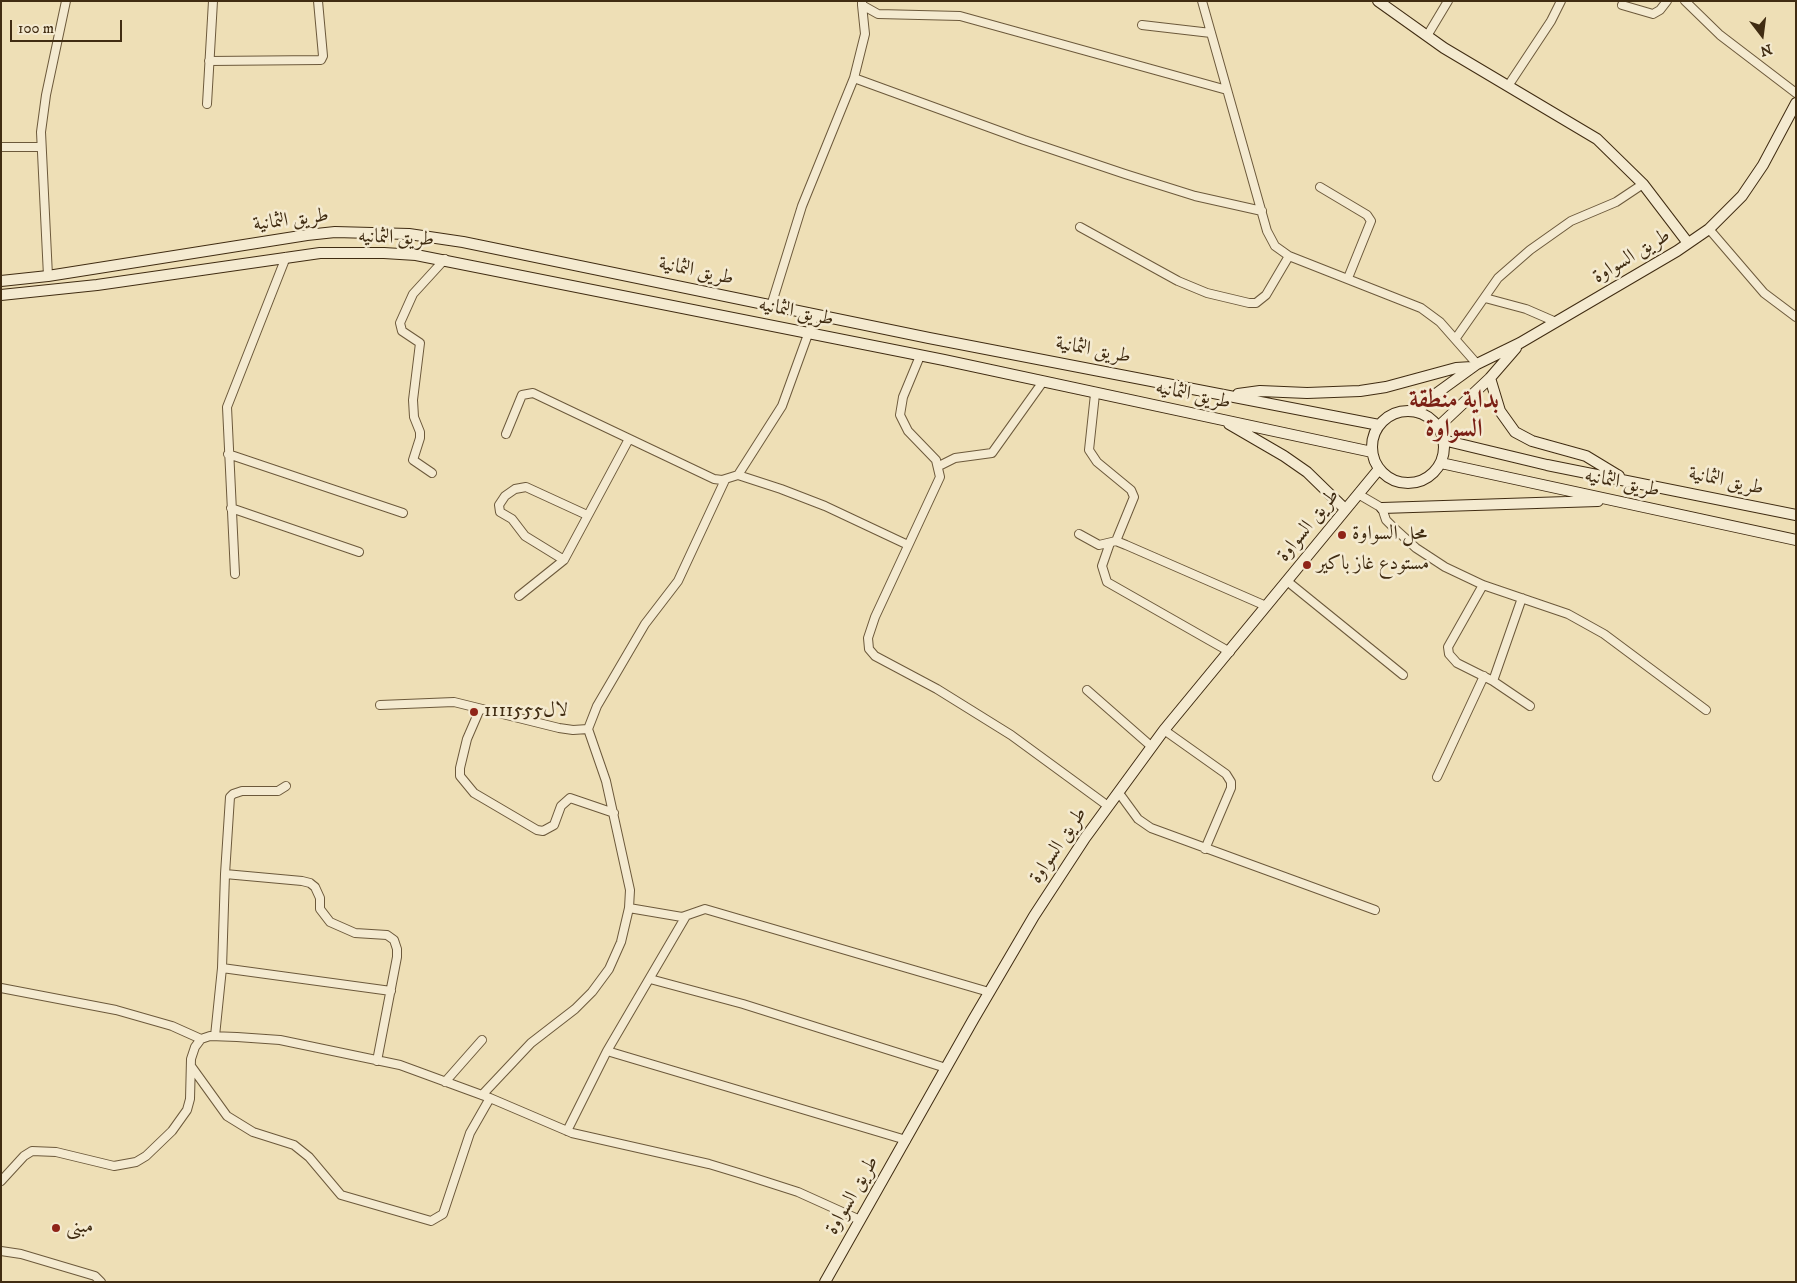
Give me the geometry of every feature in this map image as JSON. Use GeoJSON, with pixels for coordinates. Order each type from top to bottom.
{"type":"FeatureCollection","features":[{"type":"Feature","properties":{"kind":"street"},"geometry":{"type":"LineString","coordinates":[[48,276],[40,147],[46,95],[66,1]]}},
{"type":"Feature","properties":{"kind":"street"},"geometry":{"type":"LineString","coordinates":[[207,104],[213,1]]}},
{"type":"Feature","properties":{"kind":"street"},"geometry":{"type":"LineString","coordinates":[[209,61],[321,60],[323,56],[318,1]]}},
{"type":"Feature","properties":{"kind":"street"},"geometry":{"type":"LineString","coordinates":[[1202,1],[1267,231],[1275,246],[1289,256],[1421,308],[1440,322],[1456,338],[1475,365],[1456,368],[1386,387],[1360,391],[1307,393],[1260,391],[1230,395]]}},
{"type":"Feature","properties":{"kind":"street"},"geometry":{"type":"LineString","coordinates":[[1378,1],[1427,36],[1597,139],[1643,184],[1688,243]]}},
{"type":"Feature","properties":{"kind":"street"},"geometry":{"type":"LineString","coordinates":[[1427,36],[1448,1]]}},
{"type":"Feature","properties":{"kind":"street"},"geometry":{"type":"LineString","coordinates":[[1508,86],[1551,22],[1560,1]]}},
{"type":"Feature","properties":{"kind":"street"},"geometry":{"type":"LineString","coordinates":[[1622,5],[1653,14],[1660,10],[1667,1]]}},
{"type":"Feature","properties":{"kind":"street"},"geometry":{"type":"LineString","coordinates":[[1685,1],[1720,35],[1796,93]]}},
{"type":"Feature","properties":{"kind":"street"},"geometry":{"type":"LineString","coordinates":[[862,3],[878,14],[960,16],[1228,90]]}},
{"type":"Feature","properties":{"kind":"street"},"geometry":{"type":"LineString","coordinates":[[771,306],[802,206],[854,78],[865,34],[862,3]]}},
{"type":"Feature","properties":{"kind":"street"},"geometry":{"type":"LineString","coordinates":[[1142,25],[1212,33]]}},
{"type":"Feature","properties":{"kind":"street"},"geometry":{"type":"LineString","coordinates":[[854,78],[1024,140],[1195,196],[1262,211]]}},
{"type":"Feature","properties":{"kind":"street","name":"طريق السواوة"},"geometry":{"type":"LineString","coordinates":[[1416,412],[1437,393],[1475,365],[1520,343],[1709,229],[1742,196],[1763,165],[1796,103]]}},
{"type":"Feature","properties":{"kind":"street"},"geometry":{"type":"LineString","coordinates":[[1,147],[40,147]]}},
{"type":"Feature","properties":{"kind":"street"},"geometry":{"type":"LineString","coordinates":[[1456,338],[1503,273],[1548,235],[1571,221],[1616,202],[1643,184]]}},
{"type":"Feature","properties":{"kind":"street"},"geometry":{"type":"LineString","coordinates":[[1320,188],[1368,214],[1371,221],[1348,278]]}},
{"type":"Feature","properties":{"kind":"street"},"geometry":{"type":"LineString","coordinates":[[1080,227],[1178,281],[1207,293],[1249,303],[1256,303],[1266,295],[1289,256]]}},
{"type":"Feature","properties":{"kind":"street"},"geometry":{"type":"LineString","coordinates":[[1709,229],[1764,293],[1796,317]]}},
{"type":"Feature","properties":{"kind":"street","name":"طريق الثمانية"},"geometry":{"type":"LineString","coordinates":[[1,281],[48,276],[307,235],[335,232],[408,234],[463,242],[771,306],[1379,425]]}},
{"type":"Feature","properties":{"kind":"street","name":"طريق الثمانيه"},"geometry":{"type":"LineString","coordinates":[[1,295],[97,285],[320,253],[384,253],[445,260],[920,356],[1372,452]]}},
{"type":"Feature","properties":{"kind":"street"},"geometry":{"type":"LineString","coordinates":[[235,574],[226,417],[229,400],[286,257]]}},
{"type":"Feature","properties":{"kind":"street"},"geometry":{"type":"LineString","coordinates":[[432,473],[412,460],[420,438],[420,432],[414,417],[413,400],[420,343],[402,331],[400,323],[413,294],[445,260]]}},
{"type":"Feature","properties":{"kind":"street"},"geometry":{"type":"LineString","coordinates":[[1485,298],[1526,309],[1556,322]]}},
{"type":"Feature","properties":{"kind":"street"},"geometry":{"type":"LineString","coordinates":[[506,434],[522,395],[533,393],[714,479],[726,480],[738,475],[782,406],[815,314]]}},
{"type":"Feature","properties":{"kind":"street"},"geometry":{"type":"LineString","coordinates":[[1438,427],[1490,378],[1520,343]]}},
{"type":"Feature","properties":{"kind":"street"},"geometry":{"type":"LineString","coordinates":[[920,356],[903,397],[900,415],[908,431],[933,455],[939,466],[940,477],[871,628],[868,644],[871,652],[937,689],[1003,730],[1108,806]]}},
{"type":"Feature","properties":{"kind":"street"},"geometry":{"type":"LineString","coordinates":[[1490,378],[1500,411],[1515,432],[1532,441],[1586,456],[1624,479]]}},
{"type":"Feature","properties":{"kind":"street"},"geometry":{"type":"LineString","coordinates":[[939,466],[955,458],[992,453],[1042,383]]}},
{"type":"Feature","properties":{"kind":"street"},"geometry":{"type":"LineString","coordinates":[[1095,394],[1089,450],[1097,462],[1131,490],[1134,497],[1102,566],[1108,582],[1230,652]]}},
{"type":"Feature","properties":{"kind":"street"},"geometry":{"type":"LineString","coordinates":[[1416,412],[1425,415],[1438,427],[1444,440],[1443,455],[1440,463],[1428,477],[1411,483],[1393,480],[1379,469],[1372,452],[1372,442],[1379,425],[1395,413],[1416,412]]}},
{"type":"Feature","properties":{"kind":"street"},"geometry":{"type":"LineString","coordinates":[[1222,420],[1284,456],[1307,472],[1345,509]]}},
{"type":"Feature","properties":{"kind":"street"},"geometry":{"type":"LineString","coordinates":[[519,596],[564,560],[629,438]]}},
{"type":"Feature","properties":{"kind":"street","name":"طريق الثمانية"},"geometry":{"type":"LineString","coordinates":[[1444,440],[1547,465],[1796,515]]}},
{"type":"Feature","properties":{"kind":"street"},"geometry":{"type":"LineString","coordinates":[[228,454],[403,513]]}},
{"type":"Feature","properties":{"kind":"street","name":"طريق الثمانيه"},"geometry":{"type":"LineString","coordinates":[[1440,463],[1796,540]]}},
{"type":"Feature","properties":{"kind":"street","name":"طريق السواوة"},"geometry":{"type":"LineString","coordinates":[[825,1282],[989,992],[1058,877],[1164,730],[1379,469]]}},
{"type":"Feature","properties":{"kind":"street"},"geometry":{"type":"LineString","coordinates":[[738,475],[805,498],[908,545]]}},
{"type":"Feature","properties":{"kind":"street"},"geometry":{"type":"LineString","coordinates":[[482,1095],[521,1052],[575,1009],[592,992],[616,956],[629,908],[630,890],[606,781],[588,729],[597,706],[645,624],[678,581],[726,480]]}},
{"type":"Feature","properties":{"kind":"street"},"geometry":{"type":"LineString","coordinates":[[564,560],[524,536],[512,519],[500,512],[499,505],[505,496],[516,489],[526,487],[587,515]]}},
{"type":"Feature","properties":{"kind":"street"},"geometry":{"type":"LineString","coordinates":[[1358,494],[1382,508],[1615,500]]}},
{"type":"Feature","properties":{"kind":"street"},"geometry":{"type":"LineString","coordinates":[[232,508],[359,552]]}},
{"type":"Feature","properties":{"kind":"street"},"geometry":{"type":"LineString","coordinates":[[1382,508],[1386,520],[1394,528],[1416,548],[1445,567],[1483,585],[1551,606],[1604,634],[1706,710]]}},
{"type":"Feature","properties":{"kind":"street"},"geometry":{"type":"LineString","coordinates":[[1079,534],[1099,545],[1113,542],[1266,606]]}},
{"type":"Feature","properties":{"kind":"street"},"geometry":{"type":"LineString","coordinates":[[1287,580],[1403,675]]}},
{"type":"Feature","properties":{"kind":"street"},"geometry":{"type":"LineString","coordinates":[[1483,585],[1448,651],[1457,663],[1493,681],[1530,706]]}},
{"type":"Feature","properties":{"kind":"street"},"geometry":{"type":"LineString","coordinates":[[1493,681],[1522,598]]}},
{"type":"Feature","properties":{"kind":"street"},"geometry":{"type":"LineString","coordinates":[[1437,777],[1484,676]]}},
{"type":"Feature","properties":{"kind":"street"},"geometry":{"type":"LineString","coordinates":[[1087,690],[1152,747]]}},
{"type":"Feature","properties":{"kind":"street"},"geometry":{"type":"LineString","coordinates":[[380,705],[444,702],[559,728],[588,729]]}},
{"type":"Feature","properties":{"kind":"street"},"geometry":{"type":"LineString","coordinates":[[480,709],[467,739],[460,768],[460,776],[474,793],[536,830],[543,831],[554,825],[561,806],[570,798],[614,813]]}},
{"type":"Feature","properties":{"kind":"street"},"geometry":{"type":"LineString","coordinates":[[1164,730],[1226,774],[1231,782],[1231,788],[1206,849]]}},
{"type":"Feature","properties":{"kind":"street"},"geometry":{"type":"LineString","coordinates":[[215,1036],[222,968],[230,797],[232,794],[242,791],[278,792],[286,786]]}},
{"type":"Feature","properties":{"kind":"street"},"geometry":{"type":"LineString","coordinates":[[1119,793],[1144,824],[1206,849],[1375,910]]}},
{"type":"Feature","properties":{"kind":"street"},"geometry":{"type":"LineString","coordinates":[[225,874],[310,883],[318,892],[322,914],[330,922],[355,933],[391,937],[397,949],[391,991],[377,1060]]}},
{"type":"Feature","properties":{"kind":"street"},"geometry":{"type":"LineString","coordinates":[[629,908],[674,917],[686,916],[699,910],[710,911],[989,992]]}},
{"type":"Feature","properties":{"kind":"street"},"geometry":{"type":"LineString","coordinates":[[567,1131],[607,1052],[686,916]]}},
{"type":"Feature","properties":{"kind":"street"},"geometry":{"type":"LineString","coordinates":[[222,968],[391,991]]}},
{"type":"Feature","properties":{"kind":"street"},"geometry":{"type":"LineString","coordinates":[[650,978],[743,1004],[946,1068]]}},
{"type":"Feature","properties":{"kind":"street"},"geometry":{"type":"LineString","coordinates":[[1,988],[116,1010],[172,1026],[201,1039],[215,1036],[280,1040],[350,1057],[400,1065],[490,1098],[567,1131],[742,1174],[798,1192],[860,1220]]}},
{"type":"Feature","properties":{"kind":"street"},"geometry":{"type":"LineString","coordinates":[[1,1181],[24,1156],[32,1151],[56,1152],[114,1166],[136,1162],[146,1156],[172,1131],[187,1110],[190,1099],[191,1065],[195,1047],[201,1039]]}},
{"type":"Feature","properties":{"kind":"street"},"geometry":{"type":"LineString","coordinates":[[445,1082],[482,1040]]}},
{"type":"Feature","properties":{"kind":"street"},"geometry":{"type":"LineString","coordinates":[[607,1052],[906,1140]]}},
{"type":"Feature","properties":{"kind":"street"},"geometry":{"type":"LineString","coordinates":[[191,1065],[227,1116],[253,1132],[294,1145],[309,1156],[341,1195],[432,1221],[443,1214],[470,1133],[490,1098]]}},
{"type":"Feature","properties":{"kind":"street"},"geometry":{"type":"LineString","coordinates":[[1,1251],[21,1254],[96,1276],[101,1282]]}},
{"type":"Feature","properties":{"kind":"place","name":"محل السواوة"},"geometry":{"type":"Point","coordinates":[1342,535]}},
{"type":"Feature","properties":{"kind":"place","name":"مستودع غاز باكير"},"geometry":{"type":"Point","coordinates":[1307,565]}},
{"type":"Feature","properties":{"kind":"place","name":"1111555لال"},"geometry":{"type":"Point","coordinates":[474,712]}},
{"type":"Feature","properties":{"kind":"place","name":"مبنى"},"geometry":{"type":"Point","coordinates":[56,1228]}},
{"type":"Feature","properties":{"kind":"district","name":"بداية منطقة السواوة"},"geometry":{"type":"Point","coordinates":[1454,416]}}]}
